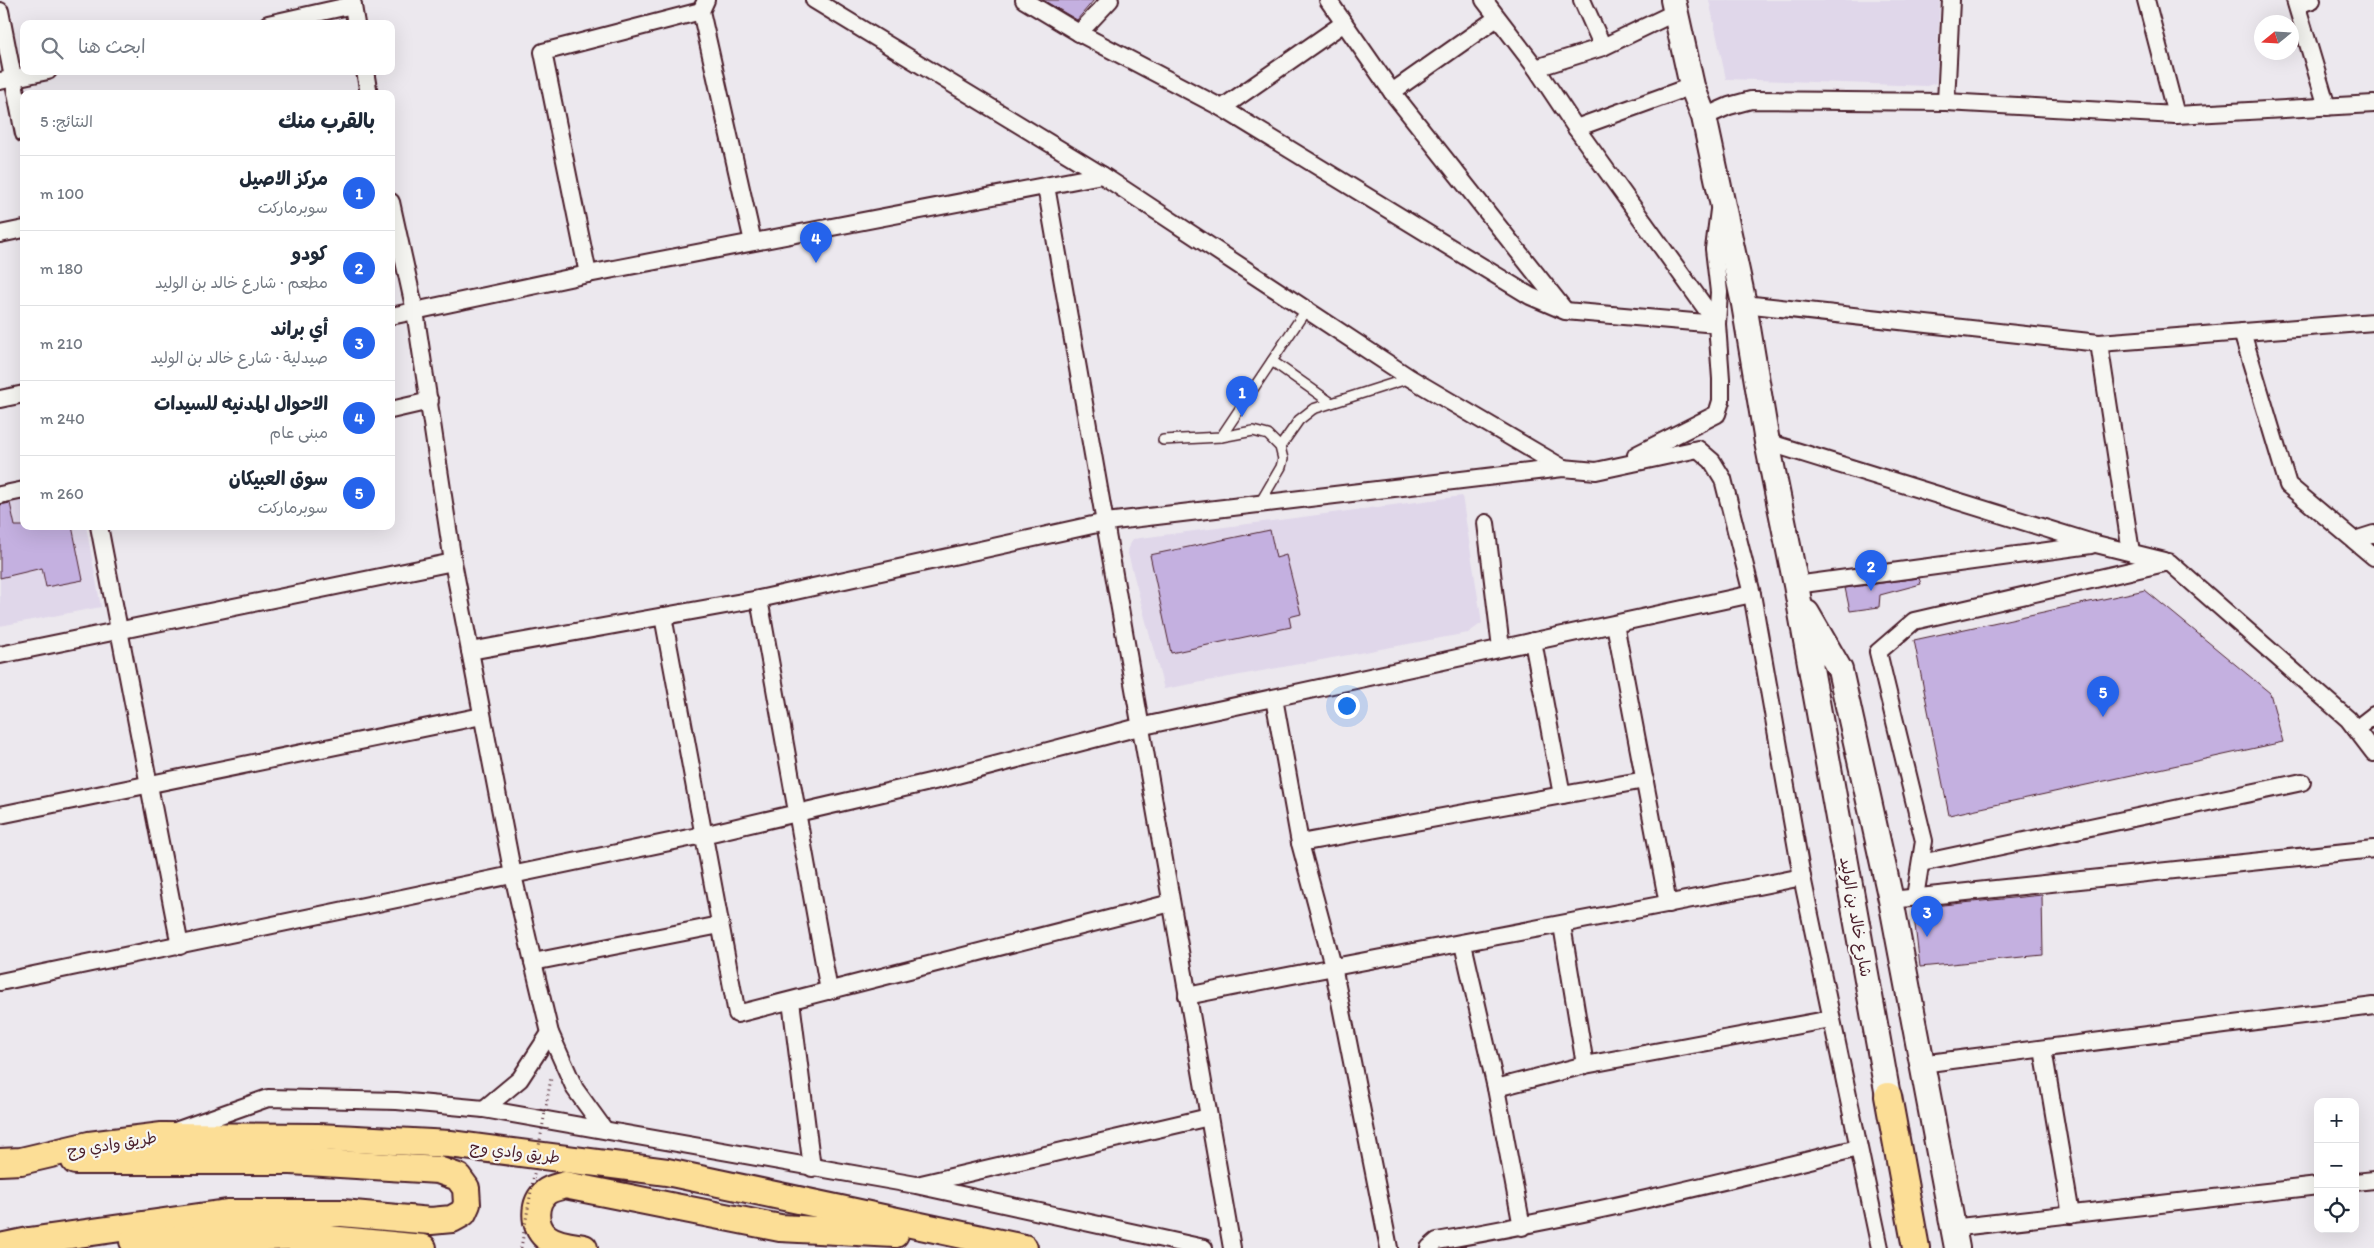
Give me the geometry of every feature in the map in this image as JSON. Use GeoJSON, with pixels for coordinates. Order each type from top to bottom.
{"type":"FeatureCollection","features":[{"type":"Feature","properties":{"kind":"main road","name":"شارع خالد بن الوليد"},"geometry":{"type":"LineString","coordinates":[[1888,1096],[1916,1248]]}},
{"type":"Feature","properties":{"kind":"main road","name":"طريق وادي وج"},"geometry":{"type":"LineString","coordinates":[[10,1162],[89,1145],[162,1136],[318,1137],[440,1144],[667,1172],[1024,1248]]}},
{"type":"Feature","properties":{"kind":"main road"},"geometry":{"type":"LineString","coordinates":[[0,1247],[29,1241],[227,1213],[342,1213],[430,1222],[452,1219],[463,1213],[467,1204],[466,1188],[458,1177],[438,1170],[291,1161],[10,1162]]}},
{"type":"Feature","properties":{"kind":"main road"},"geometry":{"type":"LineString","coordinates":[[584,1248],[562,1244],[547,1237],[539,1228],[536,1212],[539,1199],[548,1190],[565,1186],[780,1228],[970,1237]]}},
{"type":"Feature","properties":{"kind":"main road"},"geometry":{"type":"LineString","coordinates":[[29,1241],[150,1244],[298,1236],[423,1248]]}},
{"type":"Feature","properties":{"kind":"street"},"geometry":{"type":"LineString","coordinates":[[814,0],[1102,174],[1410,378],[1563,468]]}},
{"type":"Feature","properties":{"kind":"street"},"geometry":{"type":"LineString","coordinates":[[1024,0],[1079,33],[1222,108],[1530,296],[1565,310],[1717,324]]}},
{"type":"Feature","properties":{"kind":"street"},"geometry":{"type":"LineString","coordinates":[[1079,33],[1110,0]]}},
{"type":"Feature","properties":{"kind":"street"},"geometry":{"type":"LineString","coordinates":[[1328,0],[1392,92],[1565,310]]}},
{"type":"Feature","properties":{"kind":"street"},"geometry":{"type":"LineString","coordinates":[[1484,0],[1536,68],[1576,128],[1717,324]]}},
{"type":"Feature","properties":{"kind":"street"},"geometry":{"type":"LineString","coordinates":[[1582,0],[1603,47]]}},
{"type":"Feature","properties":{"kind":"street"},"geometry":{"type":"LineString","coordinates":[[1946,102],[1952,0]]}},
{"type":"Feature","properties":{"kind":"street"},"geometry":{"type":"LineString","coordinates":[[2146,0],[2176,115]]}},
{"type":"Feature","properties":{"kind":"street"},"geometry":{"type":"LineString","coordinates":[[2302,2],[2327,107]]}},
{"type":"Feature","properties":{"kind":"street"},"geometry":{"type":"LineString","coordinates":[[284,20],[352,3],[355,20]]}},
{"type":"Feature","properties":{"kind":"street"},"geometry":{"type":"LineString","coordinates":[[588,274],[543,52],[704,5],[753,242]]}},
{"type":"Feature","properties":{"kind":"street"},"geometry":{"type":"LineString","coordinates":[[1536,68],[1603,47],[1674,6]]}},
{"type":"Feature","properties":{"kind":"street","name":"شارع خالد بن الوليد"},"geometry":{"type":"LineString","coordinates":[[1674,6],[1692,86],[1704,117],[1744,304],[1767,442],[1797,591],[1888,1096]]}},
{"type":"Feature","properties":{"kind":"street"},"geometry":{"type":"LineString","coordinates":[[0,11],[7,80],[20,121]]}},
{"type":"Feature","properties":{"kind":"street"},"geometry":{"type":"LineString","coordinates":[[1392,92],[1497,18]]}},
{"type":"Feature","properties":{"kind":"street"},"geometry":{"type":"LineString","coordinates":[[1222,108],[1344,23]]}},
{"type":"Feature","properties":{"kind":"street"},"geometry":{"type":"LineString","coordinates":[[7,80],[30,75]]}},
{"type":"Feature","properties":{"kind":"street"},"geometry":{"type":"LineString","coordinates":[[366,75],[368,90]]}},
{"type":"Feature","properties":{"kind":"street"},"geometry":{"type":"LineString","coordinates":[[1576,128],[1692,86]]}},
{"type":"Feature","properties":{"kind":"street"},"geometry":{"type":"LineString","coordinates":[[1704,117],[1728,106],[1751,100],[1946,102],[2176,115],[2374,104]]}},
{"type":"Feature","properties":{"kind":"street"},"geometry":{"type":"LineString","coordinates":[[395,315],[588,274],[1102,174]]}},
{"type":"Feature","properties":{"kind":"street"},"geometry":{"type":"LineString","coordinates":[[1046,186],[1106,522],[1139,727],[1232,1248]]}},
{"type":"Feature","properties":{"kind":"street"},"geometry":{"type":"LineString","coordinates":[[1596,471],[1655,447],[1717,414],[1721,400],[1717,324],[1719,292],[1714,250],[1720,196]]}},
{"type":"Feature","properties":{"kind":"street"},"geometry":{"type":"LineString","coordinates":[[395,220],[415,311],[453,562],[513,875],[533,962],[550,1033],[575,1089],[604,1129]]}},
{"type":"Feature","properties":{"kind":"street"},"geometry":{"type":"LineString","coordinates":[[0,234],[20,230]]}},
{"type":"Feature","properties":{"kind":"street"},"geometry":{"type":"LineString","coordinates":[[1744,304],[2099,343],[2374,322]]}},
{"type":"Feature","properties":{"kind":"street"},"geometry":{"type":"LineString","coordinates":[[2242,332],[2288,485],[2374,557]]}},
{"type":"Feature","properties":{"kind":"street"},"geometry":{"type":"LineString","coordinates":[[2099,343],[2130,552]]}},
{"type":"Feature","properties":{"kind":"street"},"geometry":{"type":"LineString","coordinates":[[0,398],[20,395]]}},
{"type":"Feature","properties":{"kind":"street"},"geometry":{"type":"LineString","coordinates":[[395,409],[430,401]]}},
{"type":"Feature","properties":{"kind":"street"},"geometry":{"type":"LineString","coordinates":[[1767,442],[2096,544],[2169,562],[2348,718],[2374,753]]}},
{"type":"Feature","properties":{"kind":"street"},"geometry":{"type":"LineString","coordinates":[[470,651],[759,599],[1106,522],[1563,468],[1596,471],[1698,450],[1712,461],[1724,479],[1752,594],[1802,877],[1880,1248]]}},
{"type":"Feature","properties":{"kind":"street"},"geometry":{"type":"LineString","coordinates":[[0,495],[20,491]]}},
{"type":"Feature","properties":{"kind":"street"},"geometry":{"type":"LineString","coordinates":[[1486,523],[1501,648]]}},
{"type":"Feature","properties":{"kind":"street"},"geometry":{"type":"LineString","coordinates":[[100,530],[180,946]]}},
{"type":"Feature","properties":{"kind":"street"},"geometry":{"type":"LineString","coordinates":[[2354,540],[2374,534]]}},
{"type":"Feature","properties":{"kind":"street"},"geometry":{"type":"LineString","coordinates":[[2096,544],[1797,591],[1840,670],[1891,900],[1954,1238],[2071,1215],[2314,1186]]}},
{"type":"Feature","properties":{"kind":"street"},"geometry":{"type":"LineString","coordinates":[[0,655],[453,562]]}},
{"type":"Feature","properties":{"kind":"street"},"geometry":{"type":"LineString","coordinates":[[1915,897],[1924,841],[1878,652],[1914,622],[2169,562]]}},
{"type":"Feature","properties":{"kind":"street"},"geometry":{"type":"LineString","coordinates":[[0,982],[180,946],[704,835],[934,781],[1139,727],[1752,594]]}},
{"type":"Feature","properties":{"kind":"street"},"geometry":{"type":"LineString","coordinates":[[759,599],[830,991]]}},
{"type":"Feature","properties":{"kind":"street"},"geometry":{"type":"LineString","coordinates":[[663,616],[737,1014],[1171,904]]}},
{"type":"Feature","properties":{"kind":"street"},"geometry":{"type":"LineString","coordinates":[[1615,624],[1668,904]]}},
{"type":"Feature","properties":{"kind":"street"},"geometry":{"type":"LineString","coordinates":[[1533,641],[1562,795]]}},
{"type":"Feature","properties":{"kind":"street"},"geometry":{"type":"LineString","coordinates":[[1274,698],[1300,843],[1333,966],[1388,1248]]}},
{"type":"Feature","properties":{"kind":"street"},"geometry":{"type":"LineString","coordinates":[[2356,729],[2374,715]]}},
{"type":"Feature","properties":{"kind":"street"},"geometry":{"type":"LineString","coordinates":[[0,814],[482,716]]}},
{"type":"Feature","properties":{"kind":"street"},"geometry":{"type":"LineString","coordinates":[[1300,843],[1645,780]]}},
{"type":"Feature","properties":{"kind":"street"},"geometry":{"type":"LineString","coordinates":[[1921,863],[2302,782]]}},
{"type":"Feature","properties":{"kind":"street"},"geometry":{"type":"LineString","coordinates":[[1891,900],[2374,848]]}},
{"type":"Feature","properties":{"kind":"street"},"geometry":{"type":"LineString","coordinates":[[1188,996],[1333,966],[1463,944],[1802,877]]}},
{"type":"Feature","properties":{"kind":"street"},"geometry":{"type":"LineString","coordinates":[[1562,924],[1586,1065]]}},
{"type":"Feature","properties":{"kind":"street"},"geometry":{"type":"LineString","coordinates":[[533,962],[720,925]]}},
{"type":"Feature","properties":{"kind":"street"},"geometry":{"type":"LineString","coordinates":[[1463,944],[1496,1088],[1522,1227]]}},
{"type":"Feature","properties":{"kind":"street"},"geometry":{"type":"LineString","coordinates":[[791,1001],[812,1168]]}},
{"type":"Feature","properties":{"kind":"street"},"geometry":{"type":"LineString","coordinates":[[1921,1064],[2374,1006]]}},
{"type":"Feature","properties":{"kind":"street"},"geometry":{"type":"LineString","coordinates":[[1496,1088],[1586,1065],[1831,1019]]}},
{"type":"Feature","properties":{"kind":"street"},"geometry":{"type":"LineString","coordinates":[[484,1109],[520,1079],[550,1033]]}},
{"type":"Feature","properties":{"kind":"street"},"geometry":{"type":"LineString","coordinates":[[2043,1048],[2071,1215]]}},
{"type":"Feature","properties":{"kind":"street"},"geometry":{"type":"LineString","coordinates":[[162,1136],[268,1098],[397,1101],[484,1109],[916,1185],[1204,1248]]}},
{"type":"Feature","properties":{"kind":"street"},"geometry":{"type":"LineString","coordinates":[[916,1185],[1209,1117]]}},
{"type":"Feature","properties":{"kind":"street"},"geometry":{"type":"LineString","coordinates":[[1429,1248],[1437,1241],[1522,1227],[1668,1196],[1858,1148]]}},
{"type":"Feature","properties":{"kind":"street"},"geometry":{"type":"LineString","coordinates":[[2359,1182],[2374,1180]]}},
{"type":"Feature","properties":{"kind":"lane"},"geometry":{"type":"LineString","coordinates":[[1221,437],[1306,310]]}},
{"type":"Feature","properties":{"kind":"lane"},"geometry":{"type":"LineString","coordinates":[[1272,361],[1330,402]]}},
{"type":"Feature","properties":{"kind":"lane"},"geometry":{"type":"LineString","coordinates":[[1280,447],[1299,420],[1313,409],[1410,378]]}},
{"type":"Feature","properties":{"kind":"lane"},"geometry":{"type":"LineString","coordinates":[[1163,440],[1221,437],[1253,431],[1268,435],[1280,447],[1283,459],[1281,467],[1260,503]]}},
{"type":"Feature","properties":{"kind":"path"},"geometry":{"type":"LineString","coordinates":[[522,1248],[551,1078]]}},
{"type":"Feature","properties":{"kind":"shaded area"},"geometry":{"type":"Polygon","coordinates":[[[1709,0],[1940,0],[1936,83],[1927,86],[1726,79],[1709,0]]]}},
{"type":"Feature","properties":{"kind":"shaded area"},"geometry":{"type":"Polygon","coordinates":[[[1462,496],[1482,623],[1468,633],[1164,689],[1127,550],[1133,539],[1462,496]]]}},
{"type":"Feature","properties":{"kind":"shaded area"},"geometry":{"type":"Polygon","coordinates":[[[20,501],[20,530],[87,530],[101,607],[0,626],[0,505],[20,501]]]}},
{"type":"Feature","properties":{"kind":"building"},"geometry":{"type":"Polygon","coordinates":[[[1043,0],[1094,0],[1077,20],[1043,0]]]}},
{"type":"Feature","properties":{"kind":"building"},"geometry":{"type":"Polygon","coordinates":[[[10,503],[15,526],[20,526],[20,530],[73,530],[83,580],[46,587],[42,568],[0,578],[0,505],[10,503]]]}},
{"type":"Feature","properties":{"kind":"building"},"geometry":{"type":"Polygon","coordinates":[[[1270,530],[1276,558],[1286,555],[1301,614],[1289,617],[1291,627],[1171,653],[1150,555],[1270,530]]]}},
{"type":"Feature","properties":{"kind":"building"},"geometry":{"type":"Polygon","coordinates":[[[1919,578],[1921,584],[1880,595],[1879,607],[1850,611],[1845,588],[1919,578]]]}},
{"type":"Feature","properties":{"kind":"building"},"geometry":{"type":"Polygon","coordinates":[[[2145,590],[2270,693],[2283,742],[1949,815],[1914,640],[2145,590]]]}},
{"type":"Feature","properties":{"kind":"building"},"geometry":{"type":"Polygon","coordinates":[[[2042,895],[2043,955],[1920,967],[1913,908],[2042,895]]]}},
{"type":"Feature","properties":{"kind":"place","name":"الاحوال المدنيه للسيدات"},"geometry":{"type":"Point","coordinates":[816,263]}},
{"type":"Feature","properties":{"kind":"place","name":"مركز الاصيل"},"geometry":{"type":"Point","coordinates":[1242,417]}},
{"type":"Feature","properties":{"kind":"place","name":"كودو"},"geometry":{"type":"Point","coordinates":[1871,591]}},
{"type":"Feature","properties":{"kind":"place","name":"سوق العبيكان"},"geometry":{"type":"Point","coordinates":[2103,717]}},
{"type":"Feature","properties":{"kind":"place","name":"أي براند"},"geometry":{"type":"Point","coordinates":[1927,937]}}]}
